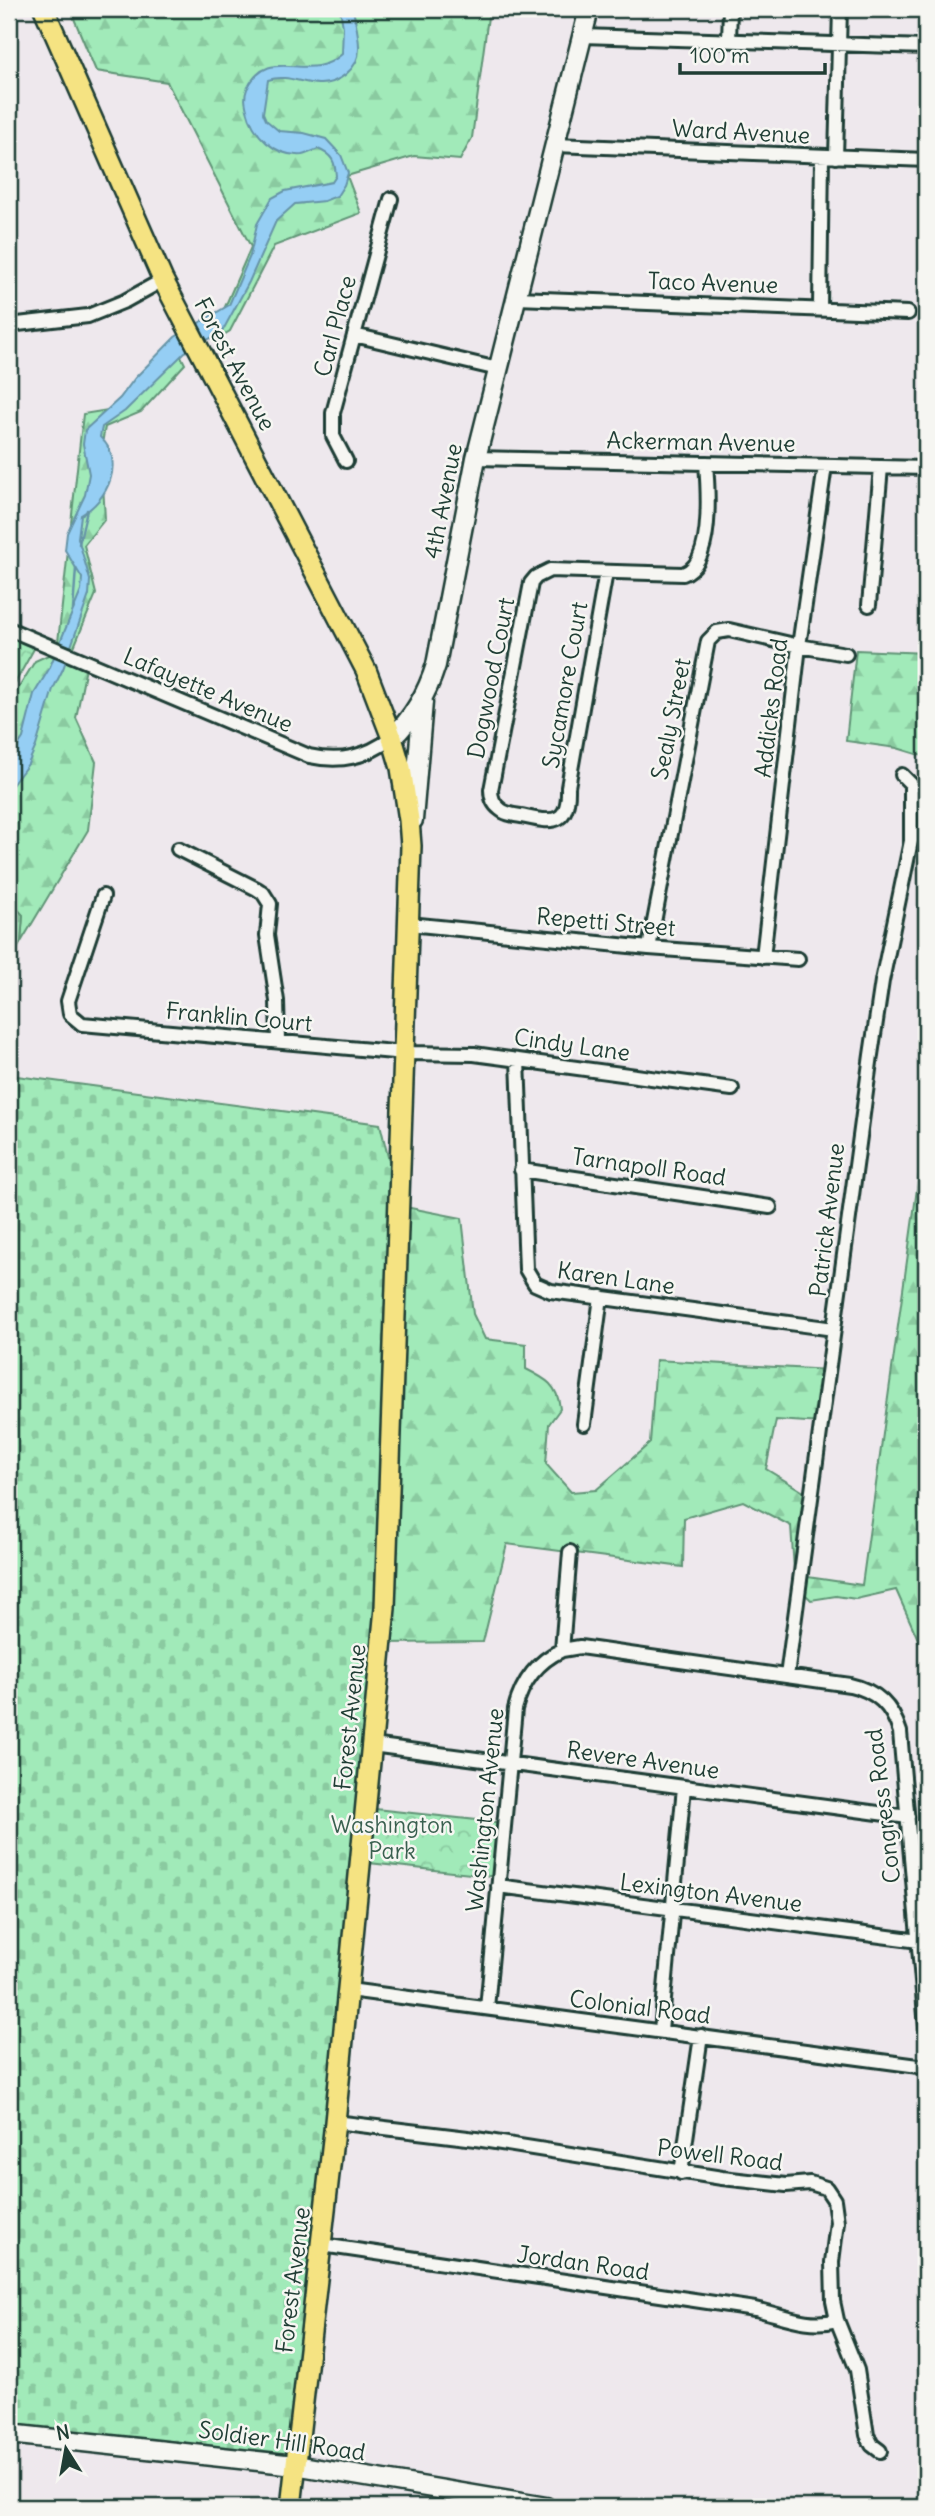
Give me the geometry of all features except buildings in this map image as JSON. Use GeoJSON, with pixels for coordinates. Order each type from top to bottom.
{"type":"FeatureCollection","features":[{"type":"Feature","properties":{"kind":"main road","name":"Forest Avenue"},"geometry":{"type":"LineString","coordinates":[[44,9],[163,280],[355,646],[392,737]]}},
{"type":"Feature","properties":{"kind":"main road","name":"4th Avenue"},"geometry":{"type":"LineString","coordinates":[[392,737],[409,720],[423,698],[436,665],[475,458],[589,9]]}},
{"type":"Feature","properties":{"kind":"main road"},"geometry":{"type":"LineString","coordinates":[[405,1052],[411,846],[423,698]]}},
{"type":"Feature","properties":{"kind":"main road"},"geometry":{"type":"LineString","coordinates":[[392,737],[406,794],[411,846]]}},
{"type":"Feature","properties":{"kind":"main road","name":"Forest Avenue"},"geometry":{"type":"LineString","coordinates":[[291,2507],[349,1990],[384,1608],[405,1052]]}},
{"type":"Feature","properties":{"kind":"main road","name":"Soldier Hill Road"},"geometry":{"type":"LineString","coordinates":[[9,2436],[295,2465],[546,2507]]}},
{"type":"Feature","properties":{"kind":"street"},"geometry":{"type":"LineString","coordinates":[[730,9],[730,41]]}},
{"type":"Feature","properties":{"kind":"street"},"geometry":{"type":"LineString","coordinates":[[836,157],[840,9]]}},
{"type":"Feature","properties":{"kind":"street"},"geometry":{"type":"LineString","coordinates":[[582,36],[926,47]]}},
{"type":"Feature","properties":{"kind":"street","name":"Ward Avenue"},"geometry":{"type":"LineString","coordinates":[[555,145],[926,160]]}},
{"type":"Feature","properties":{"kind":"street"},"geometry":{"type":"LineString","coordinates":[[820,308],[822,157]]}},
{"type":"Feature","properties":{"kind":"street","name":"Carl Place"},"geometry":{"type":"LineString","coordinates":[[346,461],[338,448],[332,424],[333,413],[391,199]]}},
{"type":"Feature","properties":{"kind":"street"},"geometry":{"type":"LineString","coordinates":[[9,325],[88,316],[125,302],[163,280]]}},
{"type":"Feature","properties":{"kind":"street","name":"Taco Avenue"},"geometry":{"type":"LineString","coordinates":[[517,298],[908,313]]}},
{"type":"Feature","properties":{"kind":"street"},"geometry":{"type":"LineString","coordinates":[[354,335],[498,369]]}},
{"type":"Feature","properties":{"kind":"street","name":"Ackerman Avenue"},"geometry":{"type":"LineString","coordinates":[[475,458],[926,468]]}},
{"type":"Feature","properties":{"kind":"street","name":"Dogwood Court"},"geometry":{"type":"LineString","coordinates":[[568,806],[560,817],[554,820],[504,812],[493,803],[491,790],[531,583],[536,577],[550,570],[683,574],[695,568],[707,524],[706,463]]}},
{"type":"Feature","properties":{"kind":"street","name":"Addicks Road"},"geometry":{"type":"LineString","coordinates":[[763,957],[799,646],[825,466]]}},
{"type":"Feature","properties":{"kind":"street"},"geometry":{"type":"LineString","coordinates":[[869,605],[881,467]]}},
{"type":"Feature","properties":{"kind":"street","name":"Sycamore Court"},"geometry":{"type":"LineString","coordinates":[[568,806],[570,774],[606,572]]}},
{"type":"Feature","properties":{"kind":"street","name":"Lafayette Avenue"},"geometry":{"type":"LineString","coordinates":[[9,629],[309,756],[339,760],[355,757],[370,752],[392,737]]}},
{"type":"Feature","properties":{"kind":"street","name":"Sealy Street"},"geometry":{"type":"LineString","coordinates":[[649,948],[708,641],[717,632],[729,630],[846,654]]}},
{"type":"Feature","properties":{"kind":"street","name":"Patrick Avenue"},"geometry":{"type":"LineString","coordinates":[[787,1676],[873,1042],[911,841],[911,784],[902,775]]}},
{"type":"Feature","properties":{"kind":"street"},"geometry":{"type":"LineString","coordinates":[[178,849],[257,889],[267,898],[270,911],[267,935],[277,1001],[278,1041]]}},
{"type":"Feature","properties":{"kind":"street","name":"Franklin Court"},"geometry":{"type":"LineString","coordinates":[[103,896],[68,1001],[72,1017],[82,1024],[405,1052]]}},
{"type":"Feature","properties":{"kind":"street","name":"Repetti Street"},"geometry":{"type":"LineString","coordinates":[[409,924],[649,948],[798,959]]}},
{"type":"Feature","properties":{"kind":"street","name":"Cindy Lane"},"geometry":{"type":"LineString","coordinates":[[405,1052],[474,1054],[732,1089]]}},
{"type":"Feature","properties":{"kind":"street","name":"Karen Lane"},"geometry":{"type":"LineString","coordinates":[[518,1059],[523,1232],[527,1269],[530,1277],[542,1288],[834,1329]]}},
{"type":"Feature","properties":{"kind":"street","name":"Tarnapoll Road"},"geometry":{"type":"LineString","coordinates":[[521,1170],[770,1207]]}},
{"type":"Feature","properties":{"kind":"street"},"geometry":{"type":"LineString","coordinates":[[584,1424],[601,1297]]}},
{"type":"Feature","properties":{"kind":"street"},"geometry":{"type":"LineString","coordinates":[[562,1650],[570,1552]]}},
{"type":"Feature","properties":{"kind":"street","name":"Congress Road"},"geometry":{"type":"LineString","coordinates":[[562,1650],[580,1647],[862,1688],[890,1708],[900,1732],[926,2027]]}},
{"type":"Feature","properties":{"kind":"street","name":"Washington Avenue"},"geometry":{"type":"LineString","coordinates":[[487,2008],[515,1709],[519,1695],[534,1670],[544,1660],[562,1650]]}},
{"type":"Feature","properties":{"kind":"street","name":"Revere Avenue"},"geometry":{"type":"LineString","coordinates":[[372,1745],[908,1817]]}},
{"type":"Feature","properties":{"kind":"street"},"geometry":{"type":"LineString","coordinates":[[661,2031],[684,1787]]}},
{"type":"Feature","properties":{"kind":"street","name":"Lexington Avenue"},"geometry":{"type":"LineString","coordinates":[[498,1886],[919,1941]]}},
{"type":"Feature","properties":{"kind":"street","name":"Colonial Road"},"geometry":{"type":"LineString","coordinates":[[349,1990],[926,2067]]}},
{"type":"Feature","properties":{"kind":"street"},"geometry":{"type":"LineString","coordinates":[[681,2173],[701,2036]]}},
{"type":"Feature","properties":{"kind":"street","name":"Powell Road"},"geometry":{"type":"LineString","coordinates":[[335,2122],[476,2139],[681,2173],[786,2185],[810,2183],[826,2188],[834,2200],[837,2222],[831,2281],[838,2320],[857,2370],[867,2435],[872,2445],[880,2451]]}},
{"type":"Feature","properties":{"kind":"street","name":"Jordan Road"},"geometry":{"type":"LineString","coordinates":[[322,2245],[755,2309],[804,2322],[838,2320]]}},
{"type":"Feature","properties":{"kind":"green space"},"geometry":{"type":"Polygon","coordinates":[[[70,9],[489,9],[472,138],[460,160],[414,156],[347,176],[361,213],[274,246],[230,331],[220,337],[214,325],[218,323],[251,247],[167,82],[96,71],[70,9]]]}},
{"type":"Feature","properties":{"kind":"green space"},"geometry":{"type":"Polygon","coordinates":[[[179,352],[185,364],[141,412],[105,427],[101,449],[105,519],[84,545],[96,594],[71,654],[87,663],[76,718],[96,762],[88,830],[21,942],[23,915],[9,900],[9,704],[35,661],[57,651],[83,414],[114,409],[179,352]]]}},
{"type":"Feature","properties":{"kind":"green space"},"geometry":{"type":"Polygon","coordinates":[[[9,637],[35,647],[9,694],[9,637]]]}},
{"type":"Feature","properties":{"kind":"green space"},"geometry":{"type":"Polygon","coordinates":[[[856,650],[926,653],[926,757],[897,748],[846,741],[856,650]]]}},
{"type":"Feature","properties":{"kind":"green space"},"geometry":{"type":"Polygon","coordinates":[[[9,900],[23,915],[21,942],[9,964],[9,900]]]}},
{"type":"Feature","properties":{"kind":"green space"},"geometry":{"type":"Polygon","coordinates":[[[9,1075],[380,1124],[400,1206],[385,1608],[295,2465],[9,2434],[9,1075]]]}},
{"type":"Feature","properties":{"kind":"green space"},"geometry":{"type":"Polygon","coordinates":[[[926,1124],[926,1657],[896,1590],[856,1599],[836,1596],[811,1600],[795,1584],[791,1526],[743,1501],[684,1518],[683,1567],[507,1544],[483,1642],[382,1643],[400,1206],[462,1218],[473,1314],[485,1339],[526,1344],[526,1369],[554,1388],[560,1409],[549,1424],[546,1464],[571,1492],[596,1490],[650,1443],[656,1360],[829,1370],[822,1423],[776,1420],[766,1469],[812,1497],[801,1576],[862,1585],[926,1124]]]}},
{"type":"Feature","properties":{"kind":"green space","name":"Washington Park"},"geometry":{"type":"Polygon","coordinates":[[[366,1808],[504,1823],[498,1877],[360,1862],[366,1808]]]}},
{"type":"Feature","properties":{"kind":"water"},"geometry":{"type":"Polygon","coordinates":[[[340,9],[353,9],[357,28],[358,55],[351,69],[340,79],[325,84],[281,78],[268,80],[263,113],[266,120],[279,131],[304,133],[326,139],[341,155],[348,173],[344,185],[337,196],[324,201],[295,204],[276,221],[249,282],[222,332],[185,352],[125,411],[102,427],[100,437],[108,447],[113,468],[106,490],[91,508],[81,515],[78,538],[90,580],[89,595],[63,669],[53,689],[36,746],[28,764],[9,789],[9,759],[23,738],[34,694],[49,669],[81,591],[82,578],[65,550],[67,533],[85,495],[89,474],[83,444],[85,430],[120,398],[135,378],[175,337],[229,305],[250,256],[257,224],[272,198],[285,191],[332,182],[336,176],[332,159],[323,151],[318,149],[302,155],[292,155],[267,143],[254,128],[245,97],[256,75],[267,68],[316,66],[329,63],[342,54],[343,27],[340,9]]]}},
{"type":"Feature","properties":{"kind":"waterway"},"geometry":{"type":"LineString","coordinates":[[79,544],[87,510]]}},
{"type":"Feature","properties":{"kind":"waterway"},"geometry":{"type":"LineString","coordinates":[[73,610],[76,568]]}}]}
